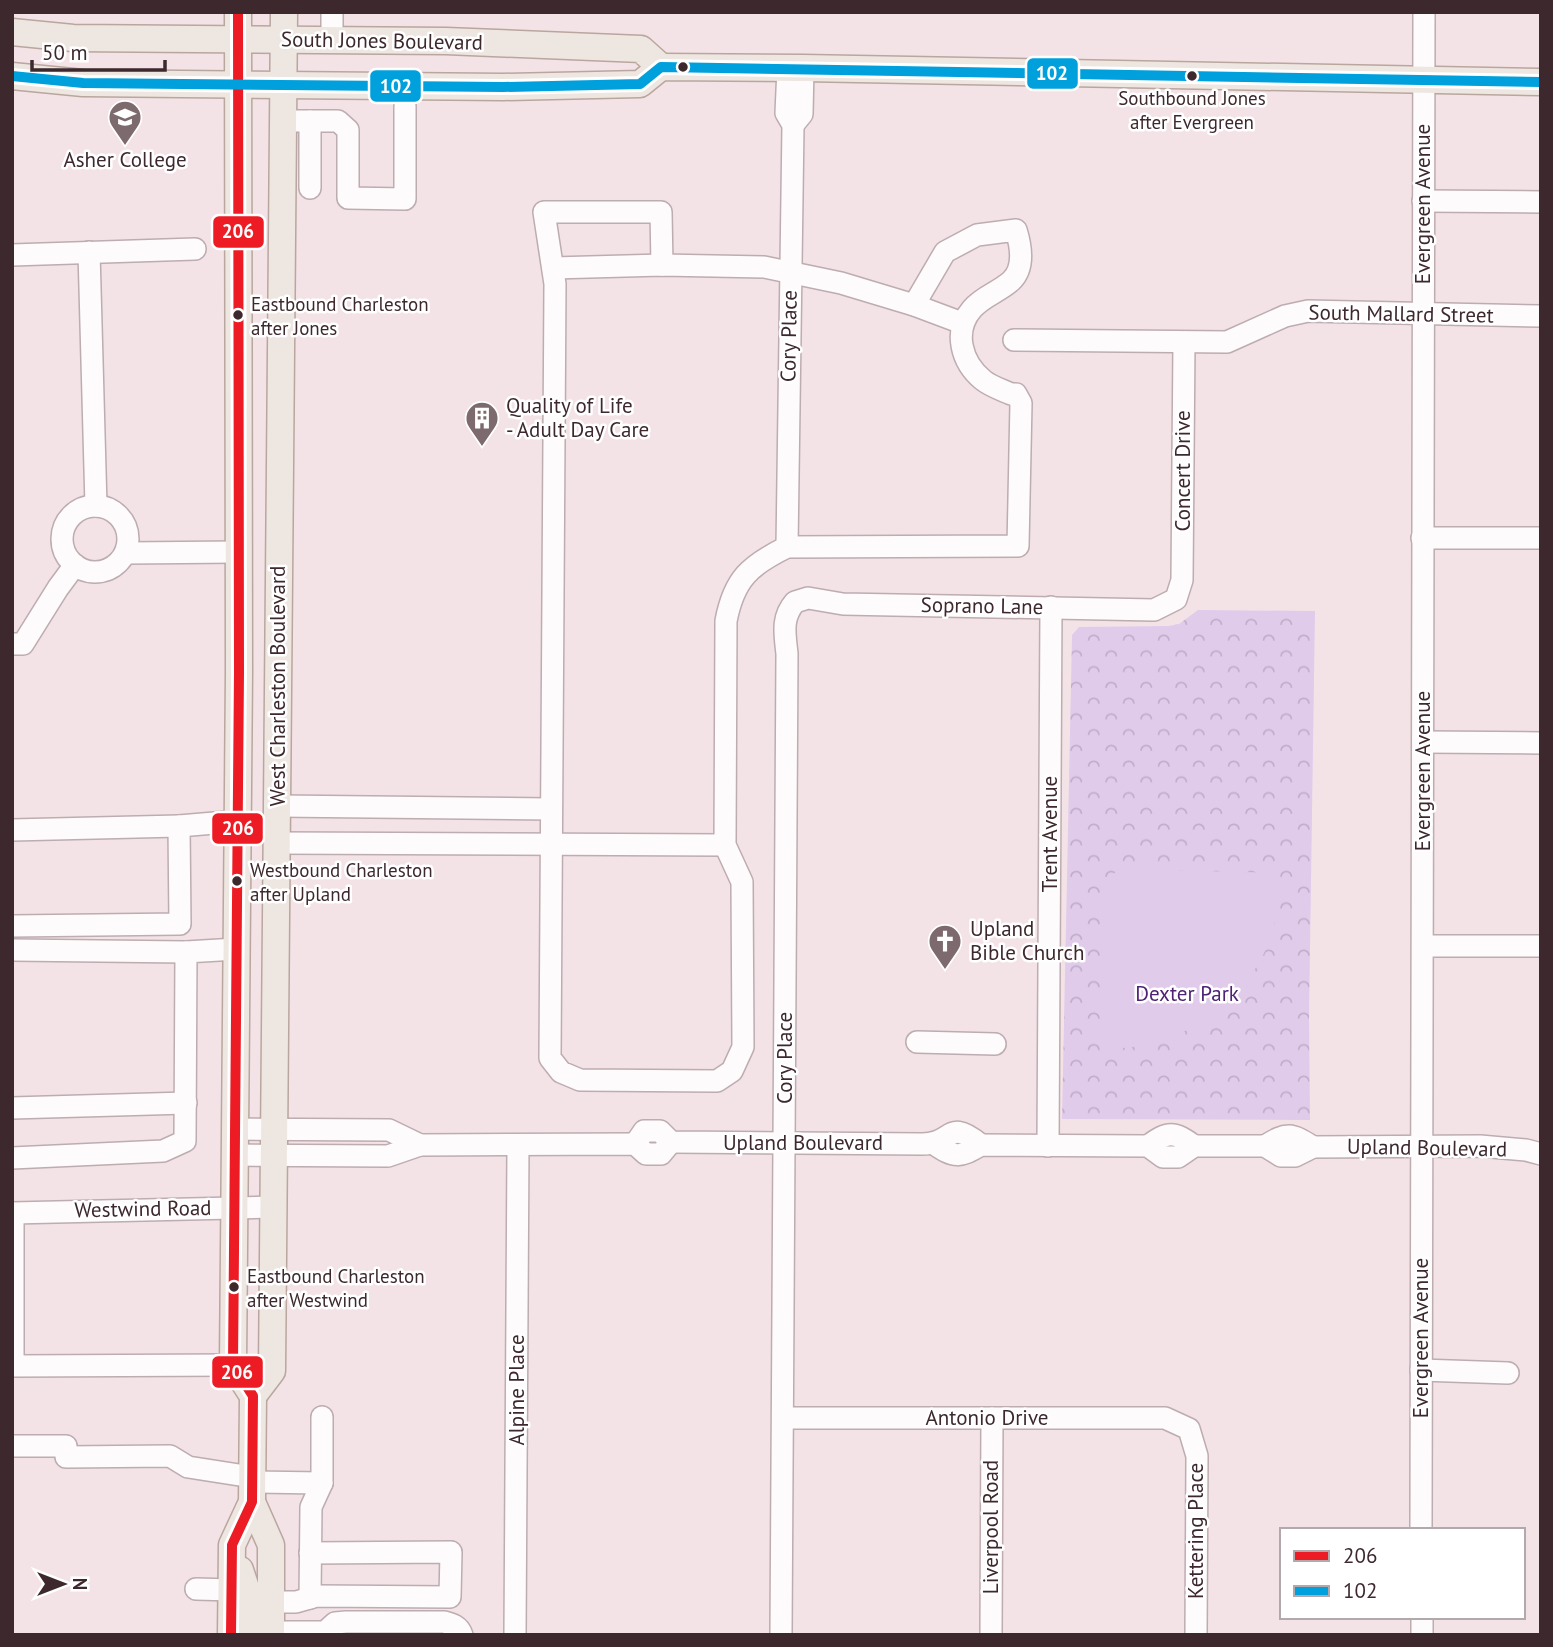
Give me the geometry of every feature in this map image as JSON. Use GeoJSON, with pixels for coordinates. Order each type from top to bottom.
{"type":"FeatureCollection","features":[{"type":"Feature","properties":{"kind":"main road","name":"West Charleston Boulevard"},"geometry":{"type":"LineString","coordinates":[[253,1396],[272,1371],[284,12]]}},
{"type":"Feature","properties":{"kind":"main road","name":"West Charleston Boulevard"},"geometry":{"type":"LineString","coordinates":[[233,1366],[239,700],[238,25]]}},
{"type":"Feature","properties":{"kind":"main road","name":"South Jones Boulevard"},"geometry":{"type":"LineString","coordinates":[[12,32],[73,38],[238,25],[284,39],[492,42],[641,49],[661,67]]}},
{"type":"Feature","properties":{"kind":"main road"},"geometry":{"type":"LineString","coordinates":[[12,76],[83,83],[339,86],[396,99],[503,88],[640,84],[661,67],[1541,82]]}},
{"type":"Feature","properties":{"kind":"main road"},"geometry":{"type":"LineString","coordinates":[[239,700],[279,701]]}},
{"type":"Feature","properties":{"kind":"main road"},"geometry":{"type":"LineString","coordinates":[[231,1635],[232,1545],[252,1487],[253,1396],[233,1366]]}},
{"type":"Feature","properties":{"kind":"main road"},"geometry":{"type":"LineString","coordinates":[[232,1545],[250,1600],[252,1623],[266,1634],[271,1602],[271,1545],[252,1487]]}},
{"type":"Feature","properties":{"kind":"street"},"geometry":{"type":"LineString","coordinates":[[332,12],[332,40]]}},
{"type":"Feature","properties":{"kind":"street","name":"Evergreen Avenue"},"geometry":{"type":"LineString","coordinates":[[1421,1528],[1424,12]]}},
{"type":"Feature","properties":{"kind":"street","name":"Cory Place"},"geometry":{"type":"LineString","coordinates":[[787,547],[793,125],[802,114],[796,68]]}},
{"type":"Feature","properties":{"kind":"street"},"geometry":{"type":"LineString","coordinates":[[338,121],[339,86]]}},
{"type":"Feature","properties":{"kind":"street"},"geometry":{"type":"LineString","coordinates":[[283,121],[338,121],[348,130],[348,198],[405,199],[396,99]]}},
{"type":"Feature","properties":{"kind":"street"},"geometry":{"type":"LineString","coordinates":[[310,121],[310,188]]}},
{"type":"Feature","properties":{"kind":"street"},"geometry":{"type":"LineString","coordinates":[[282,188],[348,187]]}},
{"type":"Feature","properties":{"kind":"street"},"geometry":{"type":"LineString","coordinates":[[1423,201],[1541,202]]}},
{"type":"Feature","properties":{"kind":"street"},"geometry":{"type":"LineString","coordinates":[[662,265],[661,212],[544,212],[555,284],[550,1058],[561,1072],[580,1080],[717,1082],[732,1071],[743,1047],[742,882],[725,845],[726,621],[731,598],[742,578],[760,560],[787,547],[1018,546],[1021,403],[1016,394],[983,381],[965,360],[960,335],[962,323],[972,308],[1012,280],[1020,264],[1022,247],[1016,230],[977,235],[946,253],[914,305]]}},
{"type":"Feature","properties":{"kind":"street"},"geometry":{"type":"LineString","coordinates":[[12,255],[195,249]]}},
{"type":"Feature","properties":{"kind":"street"},"geometry":{"type":"LineString","coordinates":[[89,252],[96,506]]}},
{"type":"Feature","properties":{"kind":"street"},"geometry":{"type":"LineString","coordinates":[[553,268],[662,265],[764,267],[841,283],[962,323]]}},
{"type":"Feature","properties":{"kind":"street","name":"South Mallard Street"},"geometry":{"type":"LineString","coordinates":[[1014,340],[1227,342],[1285,316],[1308,311],[1541,316]]}},
{"type":"Feature","properties":{"kind":"street","name":"Concert Drive"},"geometry":{"type":"LineString","coordinates":[[1176,599],[1182,580],[1184,342]]}},
{"type":"Feature","properties":{"kind":"street"},"geometry":{"type":"LineString","coordinates":[[96,506],[116,514],[123,522],[128,542],[125,553],[120,561],[103,571],[84,570],[75,565],[64,550],[64,529],[76,512],[96,506]]}},
{"type":"Feature","properties":{"kind":"street"},"geometry":{"type":"LineString","coordinates":[[1422,538],[1541,538]]}},
{"type":"Feature","properties":{"kind":"street"},"geometry":{"type":"LineString","coordinates":[[125,553],[239,552]]}},
{"type":"Feature","properties":{"kind":"street"},"geometry":{"type":"LineString","coordinates":[[12,644],[23,644],[75,565]]}},
{"type":"Feature","properties":{"kind":"street","name":"Soprano Lane"},"geometry":{"type":"LineString","coordinates":[[789,609],[795,602],[808,598],[843,604],[1154,610],[1176,599]]}},
{"type":"Feature","properties":{"kind":"street","name":"Trent Avenue"},"geometry":{"type":"LineString","coordinates":[[1048,1146],[1051,607]]}},
{"type":"Feature","properties":{"kind":"street","name":"Cory Place"},"geometry":{"type":"LineString","coordinates":[[781,1635],[787,654],[784,630],[789,609]]}},
{"type":"Feature","properties":{"kind":"street"},"geometry":{"type":"LineString","coordinates":[[1423,742],[1541,743]]}},
{"type":"Feature","properties":{"kind":"street"},"geometry":{"type":"LineString","coordinates":[[278,806],[551,809]]}},
{"type":"Feature","properties":{"kind":"street"},"geometry":{"type":"LineString","coordinates":[[514,809],[514,845]]}},
{"type":"Feature","properties":{"kind":"street"},"geometry":{"type":"LineString","coordinates":[[12,830],[179,826],[238,821]]}},
{"type":"Feature","properties":{"kind":"street"},"geometry":{"type":"LineString","coordinates":[[12,926],[180,925],[179,826]]}},
{"type":"Feature","properties":{"kind":"street"},"geometry":{"type":"LineString","coordinates":[[277,843],[725,845]]}},
{"type":"Feature","properties":{"kind":"street"},"geometry":{"type":"LineString","coordinates":[[1423,946],[1541,946]]}},
{"type":"Feature","properties":{"kind":"street"},"geometry":{"type":"LineString","coordinates":[[12,950],[186,952],[236,949]]}},
{"type":"Feature","properties":{"kind":"street"},"geometry":{"type":"LineString","coordinates":[[12,1158],[163,1151],[185,1141],[186,952]]}},
{"type":"Feature","properties":{"kind":"street"},"geometry":{"type":"LineString","coordinates":[[917,1042],[995,1044]]}},
{"type":"Feature","properties":{"kind":"street"},"geometry":{"type":"LineString","coordinates":[[12,1108],[186,1103]]}},
{"type":"Feature","properties":{"kind":"street","name":"Upland Boulevard"},"geometry":{"type":"LineString","coordinates":[[234,1142],[274,1142],[388,1156],[421,1145],[635,1144],[644,1131],[660,1131],[671,1142],[934,1144],[950,1155],[964,1155],[981,1146],[1147,1146],[1163,1157],[1178,1157],[1194,1146],[1265,1146],[1282,1135],[1294,1135],[1312,1147],[1480,1146],[1541,1154]]}},
{"type":"Feature","properties":{"kind":"street","name":"Alpine Place"},"geometry":{"type":"LineString","coordinates":[[515,1635],[518,1145]]}},
{"type":"Feature","properties":{"kind":"street","name":"Westwind Road"},"geometry":{"type":"LineString","coordinates":[[13,1213],[273,1207]]}},
{"type":"Feature","properties":{"kind":"street"},"geometry":{"type":"LineString","coordinates":[[13,1213],[13,1366],[233,1366]]}},
{"type":"Feature","properties":{"kind":"street"},"geometry":{"type":"LineString","coordinates":[[1421,1370],[1508,1373]]}},
{"type":"Feature","properties":{"kind":"street"},"geometry":{"type":"LineString","coordinates":[[310,1598],[311,1507],[322,1483],[321,1417]]}},
{"type":"Feature","properties":{"kind":"street","name":"Antonio Drive"},"geometry":{"type":"LineString","coordinates":[[783,1418],[1165,1418],[1189,1429]]}},
{"type":"Feature","properties":{"kind":"street","name":"Liverpool Road"},"geometry":{"type":"LineString","coordinates":[[991,1635],[992,1418]]}},
{"type":"Feature","properties":{"kind":"street","name":"Kettering Place"},"geometry":{"type":"LineString","coordinates":[[1189,1429],[1197,1456],[1196,1635]]}},
{"type":"Feature","properties":{"kind":"street"},"geometry":{"type":"LineString","coordinates":[[12,1446],[65,1447],[66,1457],[170,1456],[188,1467],[252,1487],[322,1483]]}},
{"type":"Feature","properties":{"kind":"street"},"geometry":{"type":"LineString","coordinates":[[271,1602],[296,1602],[317,1597],[450,1597],[451,1552],[310,1553]]}},
{"type":"Feature","properties":{"kind":"street"},"geometry":{"type":"LineString","coordinates":[[196,1589],[232,1590]]}},
{"type":"Feature","properties":{"kind":"street"},"geometry":{"type":"LineString","coordinates":[[266,1634],[325,1634],[335,1623],[346,1622],[444,1622],[461,1630],[462,1635]]}},
{"type":"Feature","properties":{"kind":"green space","name":"Dexter Park"},"geometry":{"type":"Polygon","coordinates":[[[1198,610],[1315,611],[1310,1120],[1062,1119],[1072,635],[1079,627],[1169,626],[1179,624],[1198,610]]]}},
{"type":"Feature","properties":{"kind":"green space"},"geometry":{"type":"Polygon","coordinates":[[[1119,869],[1280,873],[1278,901],[1267,947],[1254,970],[1220,1009],[1177,1035],[1127,1048],[1101,1049],[1101,885],[1119,869]]]}},
{"type":"Feature","properties":{"kind":"transit line","name":"206"},"geometry":{"type":"LineString","coordinates":[[231,1635],[232,1545],[252,1502],[253,1396],[233,1365],[239,672],[238,12]]}},
{"type":"Feature","properties":{"kind":"transit line","name":"102"},"geometry":{"type":"LineString","coordinates":[[12,76],[83,83],[503,87],[640,84],[661,67],[1541,82]]}},
{"type":"Feature","properties":{"kind":"place","name":"Southbound Jones after Evergreen"},"geometry":{"type":"Point","coordinates":[1192,76]}},
{"type":"Feature","properties":{"kind":"place","name":"Asher College"},"geometry":{"type":"Point","coordinates":[125,147]}},
{"type":"Feature","properties":{"kind":"place","name":"Eastbound Charleston after Jones"},"geometry":{"type":"Point","coordinates":[238,315]}},
{"type":"Feature","properties":{"kind":"place","name":"Quality of Life - Adult Day Care"},"geometry":{"type":"Point","coordinates":[482,448]}},
{"type":"Feature","properties":{"kind":"place","name":"Westbound Charleston after Upland"},"geometry":{"type":"Point","coordinates":[237,881]}},
{"type":"Feature","properties":{"kind":"place","name":"Upland Bible Church"},"geometry":{"type":"Point","coordinates":[945,971]}},
{"type":"Feature","properties":{"kind":"place","name":"Eastbound Charleston after Westwind"},"geometry":{"type":"Point","coordinates":[234,1287]}}]}
